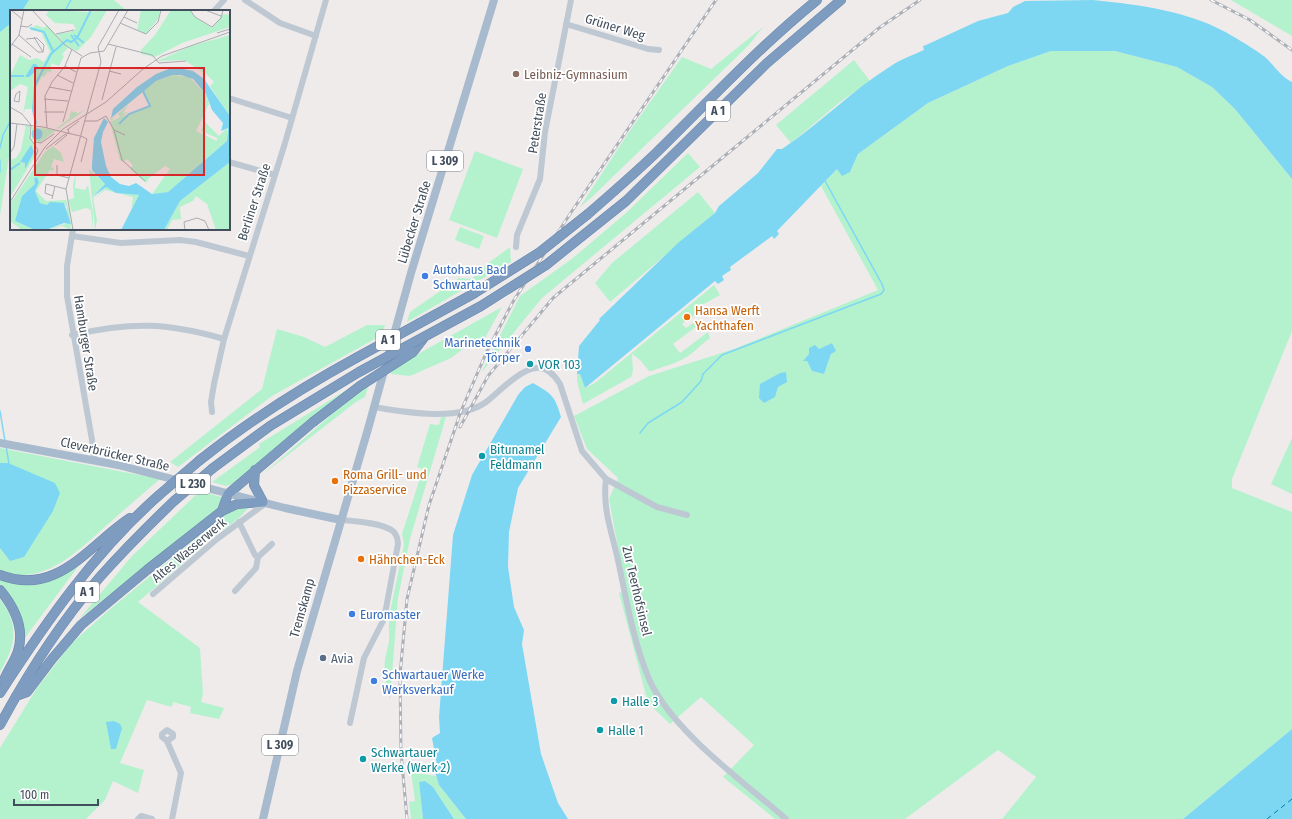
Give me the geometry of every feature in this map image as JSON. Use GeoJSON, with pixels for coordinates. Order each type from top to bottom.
{"type":"FeatureCollection","features":[{"type":"Feature","properties":{"kind":"highway","name":"A 1"},"geometry":{"type":"LineString","coordinates":[[0,693],[41,630],[84,574],[144,508],[200,460],[264,412],[309,384],[510,272],[540,252],[588,214],[656,153],[738,70],[786,25],[817,0]]}},
{"type":"Feature","properties":{"kind":"highway","name":"A 1"},"geometry":{"type":"LineString","coordinates":[[0,725],[16,696],[56,634],[99,578],[135,538],[212,468],[270,426],[359,372],[423,339],[518,283],[598,225],[626,201],[767,63],[840,0]]}},
{"type":"Feature","properties":{"kind":"highway"},"geometry":{"type":"LineString","coordinates":[[222,511],[228,494],[255,470],[312,422],[360,386],[413,352],[423,339]]}},
{"type":"Feature","properties":{"kind":"highway"},"geometry":{"type":"LineString","coordinates":[[16,696],[27,692],[80,625],[222,511],[237,504],[264,503],[254,486],[255,470]]}},
{"type":"Feature","properties":{"kind":"highway"},"geometry":{"type":"LineString","coordinates":[[0,576],[23,581],[44,579],[71,566],[122,523],[144,508]]}},
{"type":"Feature","properties":{"kind":"highway"},"geometry":{"type":"LineString","coordinates":[[0,590],[15,611],[19,621],[20,639],[15,657],[0,688]]}},
{"type":"Feature","properties":{"kind":"main road","name":"Lübecker Straße"},"geometry":{"type":"LineString","coordinates":[[374,407],[411,273],[494,0]]}},
{"type":"Feature","properties":{"kind":"main road","name":"Tremskamp"},"geometry":{"type":"LineString","coordinates":[[264,819],[297,671],[374,407]]}},
{"type":"Feature","properties":{"kind":"main road","name":"Cleverbrücker Straße"},"geometry":{"type":"LineString","coordinates":[[3,444],[49,451],[157,474],[228,494],[341,520]]}},
{"type":"Feature","properties":{"kind":"street"},"geometry":{"type":"LineString","coordinates":[[215,10],[224,0]]}},
{"type":"Feature","properties":{"kind":"street"},"geometry":{"type":"LineString","coordinates":[[245,0],[280,23],[316,36]]}},
{"type":"Feature","properties":{"kind":"street","name":"Berliner Straße"},"geometry":{"type":"LineString","coordinates":[[212,412],[211,402],[224,339],[275,175],[326,0]]}},
{"type":"Feature","properties":{"kind":"street","name":"Peterstraße"},"geometry":{"type":"LineString","coordinates":[[516,247],[518,235],[540,179],[545,132],[571,0]]}},
{"type":"Feature","properties":{"kind":"street","name":"Grüner Weg"},"geometry":{"type":"LineString","coordinates":[[566,24],[648,49],[659,50]]}},
{"type":"Feature","properties":{"kind":"street"},"geometry":{"type":"LineString","coordinates":[[230,98],[292,118]]}},
{"type":"Feature","properties":{"kind":"street"},"geometry":{"type":"LineString","coordinates":[[230,162],[275,175]]}},
{"type":"Feature","properties":{"kind":"street","name":"Hamburger Straße"},"geometry":{"type":"LineString","coordinates":[[73,230],[67,266],[66,296],[92,440],[94,460]]}},
{"type":"Feature","properties":{"kind":"street"},"geometry":{"type":"LineString","coordinates":[[72,236],[121,242],[180,240],[196,242],[249,256]]}},
{"type":"Feature","properties":{"kind":"street"},"geometry":{"type":"LineString","coordinates":[[72,335],[123,326],[145,325],[181,328],[224,339]]}},
{"type":"Feature","properties":{"kind":"street"},"geometry":{"type":"LineString","coordinates":[[374,407],[422,414],[476,408],[526,371],[538,367],[544,369],[555,376],[560,384],[582,451],[606,479],[657,507],[687,514]]}},
{"type":"Feature","properties":{"kind":"street","name":"Zur Teerhofsinsel"},"geometry":{"type":"LineString","coordinates":[[606,479],[605,509],[616,548],[630,622],[651,682],[662,702],[698,744],[786,819]]}},
{"type":"Feature","properties":{"kind":"street","name":"Altes Wasserwerk"},"geometry":{"type":"LineString","coordinates":[[153,594],[217,539],[264,503]]}},
{"type":"Feature","properties":{"kind":"street"},"geometry":{"type":"LineString","coordinates":[[341,520],[362,522],[387,529],[394,532],[397,536],[398,544],[384,619],[364,658],[350,723]]}},
{"type":"Feature","properties":{"kind":"street","name":"Altes Wasserwerk"},"geometry":{"type":"LineString","coordinates":[[239,522],[254,555],[258,557]]}},
{"type":"Feature","properties":{"kind":"street"},"geometry":{"type":"LineString","coordinates":[[235,591],[256,568],[258,557],[272,544]]}},
{"type":"Feature","properties":{"kind":"street"},"geometry":{"type":"LineString","coordinates":[[167,741],[181,773],[172,819]]}},
{"type":"Feature","properties":{"kind":"street"},"geometry":{"type":"LineString","coordinates":[[138,819],[141,816],[151,819]]}},
{"type":"Feature","properties":{"kind":"green space"},"geometry":{"type":"Polygon","coordinates":[[[0,0],[114,0],[126,10],[10,10],[10,150],[0,216],[0,0]]]}},
{"type":"Feature","properties":{"kind":"green space"},"geometry":{"type":"Polygon","coordinates":[[[1231,0],[1292,0],[1292,36],[1231,0]]]}},
{"type":"Feature","properties":{"kind":"green space"},"geometry":{"type":"Polygon","coordinates":[[[763,27],[749,45],[580,207],[629,132],[682,57],[711,69],[763,27]]]}},
{"type":"Feature","properties":{"kind":"green space"},"geometry":{"type":"Polygon","coordinates":[[[1051,51],[1115,51],[1177,67],[1212,87],[1235,109],[1292,179],[1292,331],[1232,479],[1232,488],[1292,512],[1292,729],[1183,819],[1002,819],[1036,777],[998,750],[905,819],[775,819],[723,777],[754,745],[701,697],[670,724],[648,703],[619,593],[626,590],[609,499],[618,478],[587,449],[574,416],[649,376],[734,349],[878,290],[821,186],[837,169],[850,172],[858,154],[928,103],[1008,66],[1051,51]],[[832,343],[809,354],[807,361],[812,371],[824,374],[831,354],[832,343]]]}},
{"type":"Feature","properties":{"kind":"green space"},"geometry":{"type":"Polygon","coordinates":[[[854,60],[870,81],[840,102],[791,143],[776,125],[854,60]]]}},
{"type":"Feature","properties":{"kind":"green space"},"geometry":{"type":"Polygon","coordinates":[[[475,151],[523,169],[497,238],[449,220],[475,151]]]}},
{"type":"Feature","properties":{"kind":"green space"},"geometry":{"type":"Polygon","coordinates":[[[688,153],[700,167],[542,298],[481,373],[520,296],[573,258],[626,213],[688,153]]]}},
{"type":"Feature","properties":{"kind":"green space"},"geometry":{"type":"Polygon","coordinates":[[[698,192],[715,213],[610,302],[595,283],[612,263],[698,192]]]}},
{"type":"Feature","properties":{"kind":"green space"},"geometry":{"type":"Polygon","coordinates":[[[460,227],[484,236],[479,249],[455,240],[460,227]]]}},
{"type":"Feature","properties":{"kind":"green space"},"geometry":{"type":"Polygon","coordinates":[[[510,247],[511,262],[407,322],[410,312],[459,278],[472,279],[487,264],[510,247]]]}},
{"type":"Feature","properties":{"kind":"green space"},"geometry":{"type":"Polygon","coordinates":[[[714,285],[720,295],[695,309],[697,313],[691,318],[687,313],[684,315],[684,319],[687,320],[682,324],[686,328],[699,319],[701,323],[673,344],[680,353],[708,332],[710,338],[683,359],[652,371],[649,371],[640,360],[632,354],[633,371],[631,377],[583,404],[577,381],[577,374],[580,374],[585,388],[595,383],[714,285]]]}},
{"type":"Feature","properties":{"kind":"green space"},"geometry":{"type":"Polygon","coordinates":[[[502,307],[479,349],[468,345],[451,358],[410,376],[391,374],[393,368],[502,307]]]}},
{"type":"Feature","properties":{"kind":"green space"},"geometry":{"type":"Polygon","coordinates":[[[367,325],[385,325],[382,335],[272,396],[178,467],[170,462],[262,389],[277,329],[304,337],[325,347],[367,325]]]}},
{"type":"Feature","properties":{"kind":"green space"},"geometry":{"type":"Polygon","coordinates":[[[369,384],[365,397],[356,402],[262,475],[354,395],[369,384]]]}},
{"type":"Feature","properties":{"kind":"green space"},"geometry":{"type":"Polygon","coordinates":[[[348,389],[238,482],[226,486],[212,482],[260,447],[259,444],[348,389]]]}},
{"type":"Feature","properties":{"kind":"green space"},"geometry":{"type":"Polygon","coordinates":[[[441,417],[446,417],[410,539],[398,598],[390,700],[384,675],[385,659],[389,641],[389,617],[404,544],[402,534],[423,469],[417,467],[430,424],[439,425],[441,417]]]}},
{"type":"Feature","properties":{"kind":"green space"},"geometry":{"type":"Polygon","coordinates":[[[1292,438],[1292,494],[1271,484],[1292,438]]]}},
{"type":"Feature","properties":{"kind":"green space"},"geometry":{"type":"Polygon","coordinates":[[[0,448],[160,479],[71,556],[45,571],[16,575],[0,571],[0,548],[10,561],[9,463],[0,463],[0,448]]]}},
{"type":"Feature","properties":{"kind":"green space"},"geometry":{"type":"Polygon","coordinates":[[[200,491],[221,497],[222,502],[220,508],[79,619],[132,556],[200,491]]]}},
{"type":"Feature","properties":{"kind":"green space"},"geometry":{"type":"Polygon","coordinates":[[[250,506],[241,516],[224,530],[219,529],[200,545],[200,549],[138,602],[200,648],[203,694],[201,702],[224,708],[219,719],[190,713],[191,707],[173,702],[172,707],[147,700],[120,763],[144,770],[138,793],[113,781],[105,800],[86,819],[0,819],[0,748],[37,688],[72,643],[109,610],[221,518],[237,507],[250,506]]]}},
{"type":"Feature","properties":{"kind":"green space"},"geometry":{"type":"Polygon","coordinates":[[[83,560],[24,639],[16,606],[0,584],[0,579],[12,583],[23,584],[44,582],[64,574],[83,560]]]}},
{"type":"Feature","properties":{"kind":"green space"},"geometry":{"type":"Polygon","coordinates":[[[0,599],[11,618],[14,635],[10,653],[0,672],[0,599]]]}},
{"type":"Feature","properties":{"kind":"green space"},"geometry":{"type":"Polygon","coordinates":[[[411,772],[436,776],[439,785],[466,819],[454,819],[433,787],[425,781],[419,782],[423,819],[411,819],[409,802],[415,801],[411,772]]]}},
{"type":"Feature","properties":{"kind":"water"},"geometry":{"type":"Polygon","coordinates":[[[0,0],[29,0],[23,10],[10,10],[10,24],[0,32],[0,0]]]}},
{"type":"Feature","properties":{"kind":"water"},"geometry":{"type":"Polygon","coordinates":[[[1093,0],[1148,7],[1184,15],[1218,28],[1265,57],[1281,74],[1292,82],[1292,179],[1235,109],[1212,87],[1177,67],[1115,51],[1051,51],[1008,66],[928,103],[858,154],[850,172],[842,176],[837,169],[777,231],[779,234],[774,239],[772,236],[730,267],[731,270],[722,276],[724,280],[718,284],[715,281],[585,388],[580,374],[577,374],[579,346],[600,320],[599,319],[678,243],[715,213],[719,206],[758,173],[777,149],[782,149],[810,129],[849,96],[877,75],[899,61],[924,50],[923,46],[978,21],[1008,13],[1013,7],[1025,1],[1093,0]]]}},
{"type":"Feature","properties":{"kind":"water"},"geometry":{"type":"Polygon","coordinates":[[[832,343],[836,351],[831,354],[824,374],[812,371],[807,361],[803,361],[809,354],[809,348],[815,345],[819,349],[832,343]]]}},
{"type":"Feature","properties":{"kind":"water"},"geometry":{"type":"Polygon","coordinates":[[[786,372],[787,382],[778,387],[775,397],[764,403],[759,398],[760,384],[780,373],[786,372]]]}},
{"type":"Feature","properties":{"kind":"water"},"geometry":{"type":"Polygon","coordinates":[[[533,383],[552,396],[557,404],[561,417],[518,488],[509,532],[508,567],[514,607],[524,630],[522,644],[541,754],[558,803],[568,819],[466,819],[439,785],[435,772],[437,765],[432,738],[440,733],[439,717],[453,535],[472,475],[518,395],[525,387],[533,383]]]}},
{"type":"Feature","properties":{"kind":"water"},"geometry":{"type":"Polygon","coordinates":[[[0,463],[8,463],[55,483],[60,493],[53,511],[24,557],[10,561],[0,548],[0,463]]]}},
{"type":"Feature","properties":{"kind":"water"},"geometry":{"type":"Polygon","coordinates":[[[114,721],[120,724],[122,728],[116,749],[111,749],[106,722],[114,721]]]}},
{"type":"Feature","properties":{"kind":"water"},"geometry":{"type":"Polygon","coordinates":[[[1292,729],[1292,819],[1183,819],[1292,729]]]}},
{"type":"Feature","properties":{"kind":"water"},"geometry":{"type":"Polygon","coordinates":[[[425,781],[433,787],[454,819],[423,819],[419,782],[425,781]]]}},
{"type":"Feature","properties":{"kind":"waterway"},"geometry":{"type":"LineString","coordinates":[[66,10],[71,0]]}},
{"type":"Feature","properties":{"kind":"waterway"},"geometry":{"type":"LineString","coordinates":[[0,148],[3,135],[10,122]]}},
{"type":"Feature","properties":{"kind":"waterway"},"geometry":{"type":"LineString","coordinates":[[0,160],[0,172]]}},
{"type":"Feature","properties":{"kind":"waterway"},"geometry":{"type":"LineString","coordinates":[[640,433],[648,423],[682,402],[701,381],[703,374],[722,355],[881,294],[884,290],[825,181]]}},
{"type":"Feature","properties":{"kind":"waterway"},"geometry":{"type":"LineString","coordinates":[[0,411],[5,441]]}},
{"type":"Feature","properties":{"kind":"waterway"},"geometry":{"type":"LineString","coordinates":[[6,446],[9,464]]}},
{"type":"Feature","properties":{"kind":"ferry route"},"geometry":{"type":"LineString","coordinates":[[1267,819],[1292,799]]}},
{"type":"Feature","properties":{"kind":"railway"},"geometry":{"type":"LineString","coordinates":[[407,819],[401,752],[400,675],[407,599],[429,505],[461,411],[487,351],[514,300],[572,211],[716,0]]}},
{"type":"Feature","properties":{"kind":"railway"},"geometry":{"type":"LineString","coordinates":[[460,427],[488,376],[553,298],[879,28],[920,0]]}},
{"type":"Feature","properties":{"kind":"railway"},"geometry":{"type":"LineString","coordinates":[[1211,0],[1250,20],[1292,50]]}},
{"type":"Feature","properties":{"kind":"place","name":"Leibniz-Gymnasium"},"geometry":{"type":"Point","coordinates":[516,74]}},
{"type":"Feature","properties":{"kind":"place","name":"Autohaus Bad Schwartau"},"geometry":{"type":"Point","coordinates":[425,276]}},
{"type":"Feature","properties":{"kind":"place","name":"Hansa Werft Yachthafen"},"geometry":{"type":"Point","coordinates":[687,317]}},
{"type":"Feature","properties":{"kind":"place","name":"Marinetechnik Törper"},"geometry":{"type":"Point","coordinates":[528,349]}},
{"type":"Feature","properties":{"kind":"place","name":"VOR 103"},"geometry":{"type":"Point","coordinates":[530,364]}},
{"type":"Feature","properties":{"kind":"place","name":"Bitunamel Feldmann"},"geometry":{"type":"Point","coordinates":[482,456]}},
{"type":"Feature","properties":{"kind":"place","name":"Roma Grill- und Pizzaservice"},"geometry":{"type":"Point","coordinates":[335,481]}},
{"type":"Feature","properties":{"kind":"place","name":"Hähnchen-Eck"},"geometry":{"type":"Point","coordinates":[361,559]}},
{"type":"Feature","properties":{"kind":"place","name":"Euromaster"},"geometry":{"type":"Point","coordinates":[352,614]}},
{"type":"Feature","properties":{"kind":"place","name":"Avia"},"geometry":{"type":"Point","coordinates":[323,658]}},
{"type":"Feature","properties":{"kind":"place","name":"Schwartauer Werke Werksverkauf"},"geometry":{"type":"Point","coordinates":[374,681]}},
{"type":"Feature","properties":{"kind":"place","name":"Halle 3"},"geometry":{"type":"Point","coordinates":[614,701]}},
{"type":"Feature","properties":{"kind":"place","name":"Halle 1"},"geometry":{"type":"Point","coordinates":[600,730]}},
{"type":"Feature","properties":{"kind":"place","name":"Schwartauer Werke (Werk 2)"},"geometry":{"type":"Point","coordinates":[363,759]}}]}
